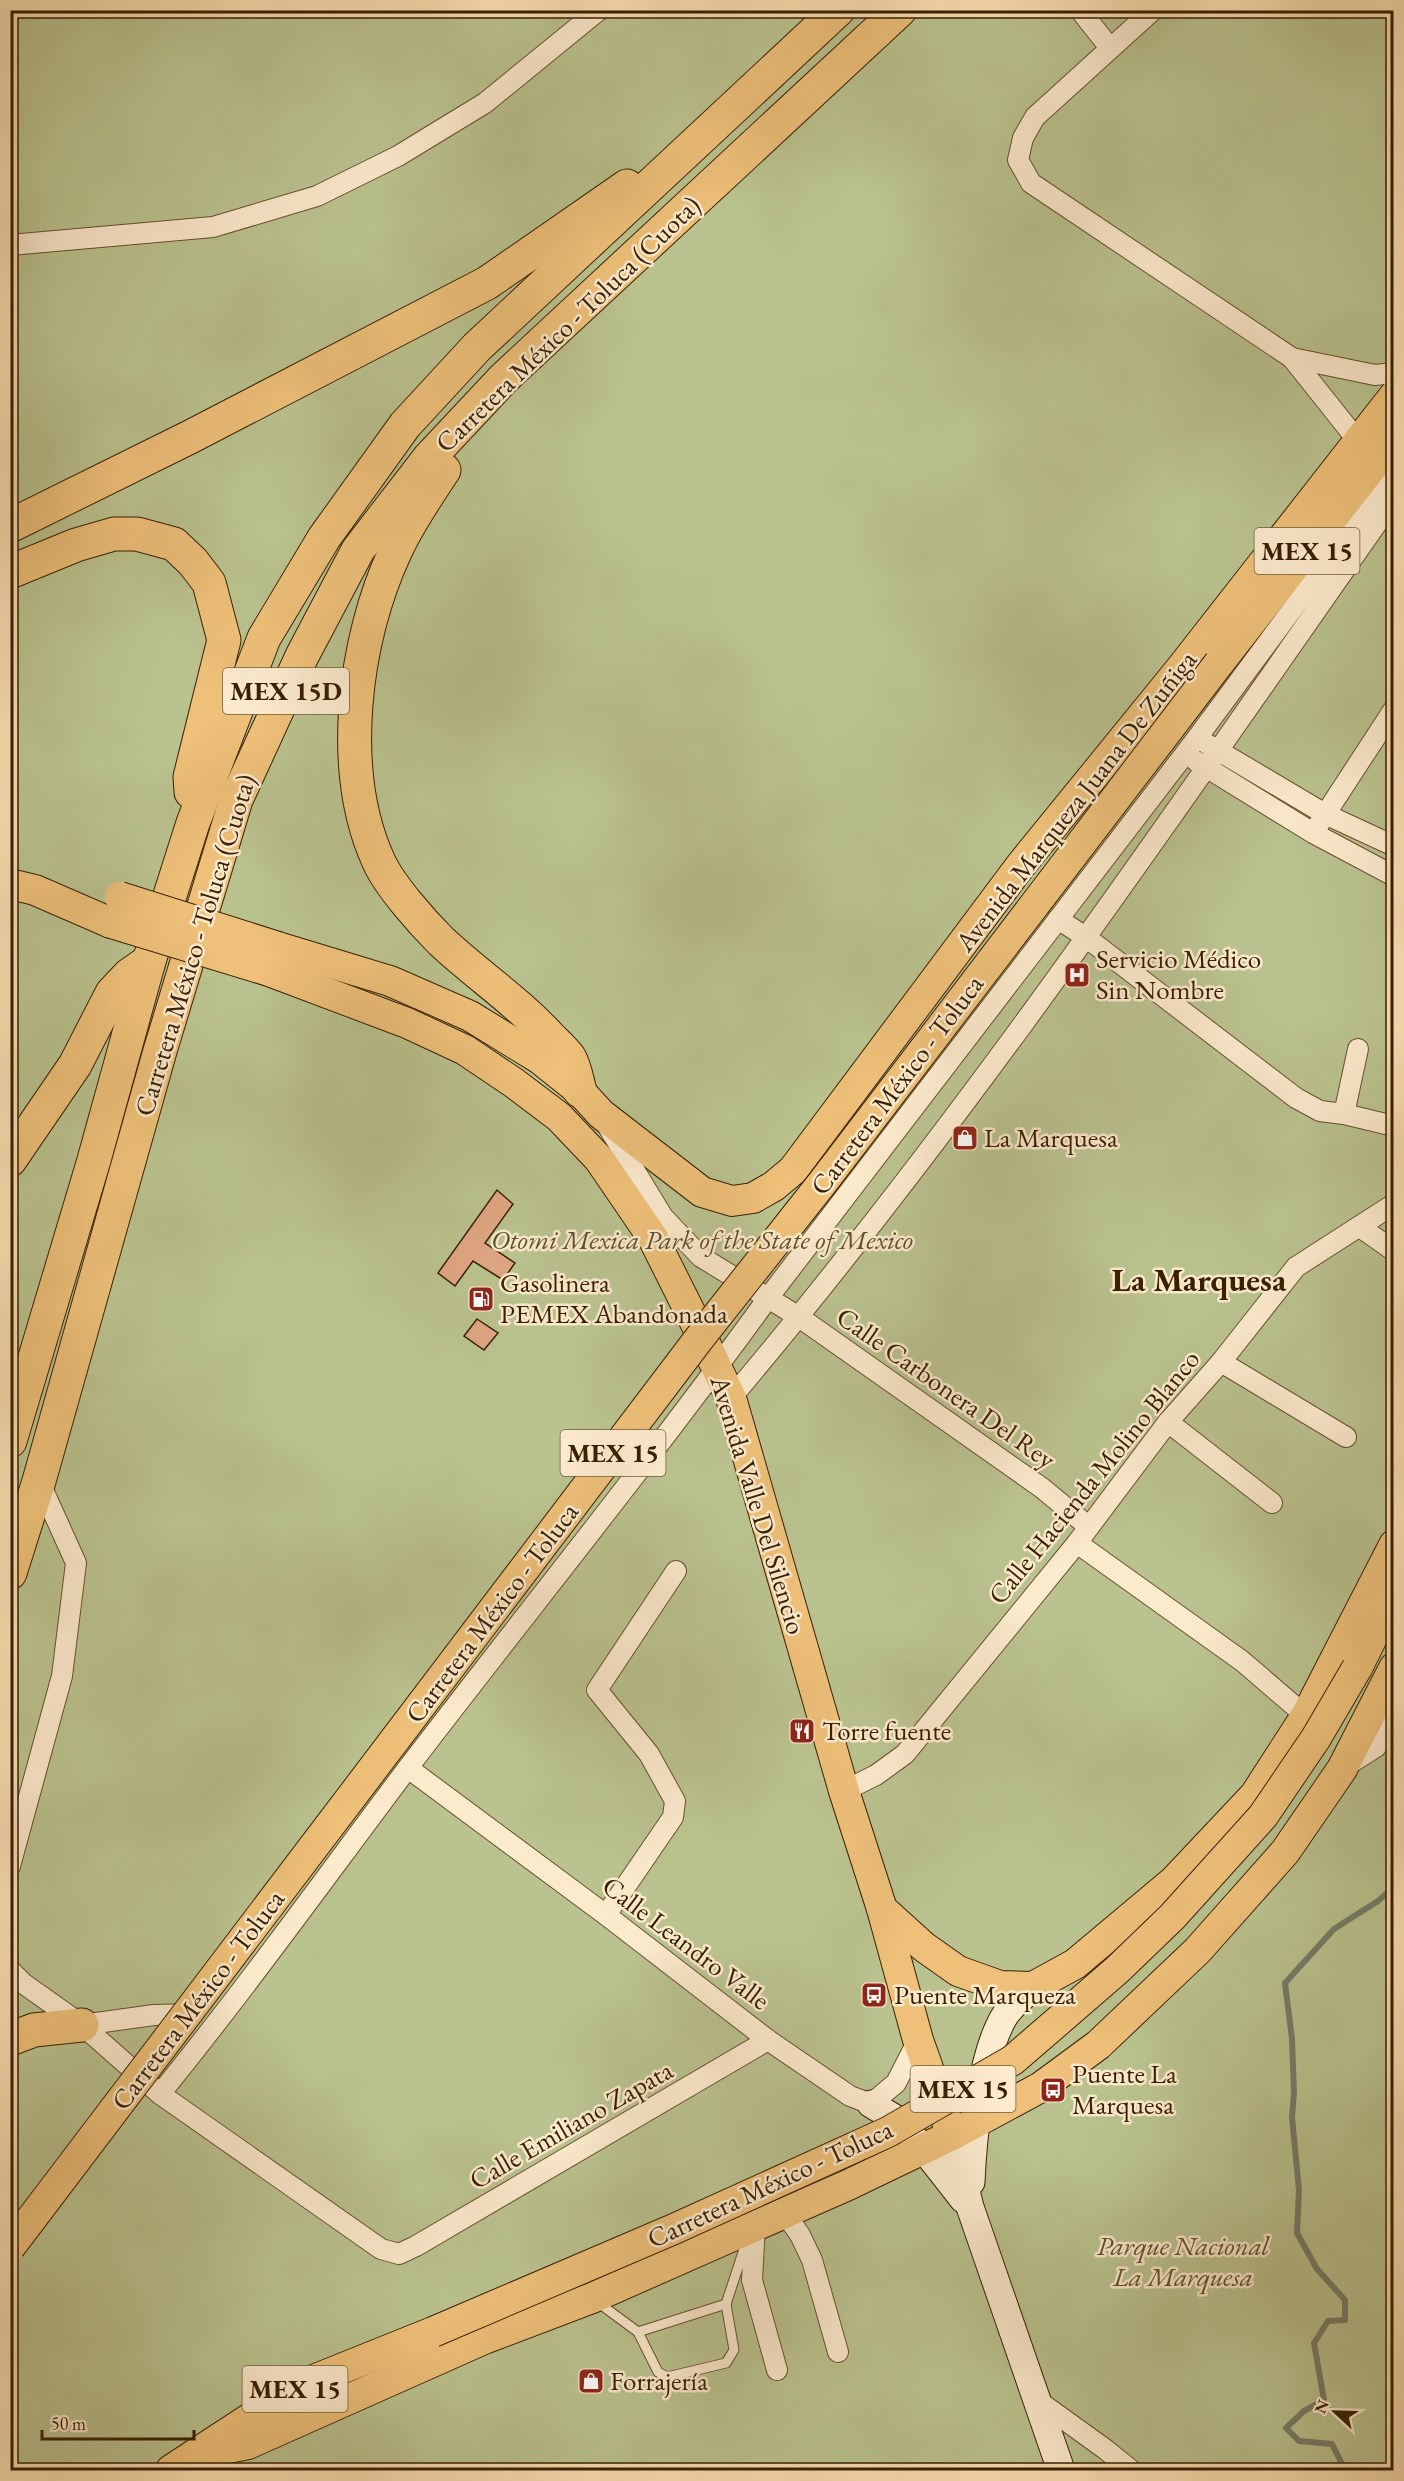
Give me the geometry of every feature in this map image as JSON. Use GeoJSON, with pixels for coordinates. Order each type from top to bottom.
{"type":"FeatureCollection","features":[{"type":"Feature","properties":{"kind":"highway","name":"Carretera México - Toluca (Cuota)"},"geometry":{"type":"LineString","coordinates":[[10,1573],[39,1481],[160,1051],[236,800],[302,656],[358,550],[429,458],[504,378],[900,10]]}},
{"type":"Feature","properties":{"kind":"highway","name":"Carretera México - Toluca (Cuota)"},"geometry":{"type":"LineString","coordinates":[[10,1441],[84,1194],[149,961],[193,824],[264,638],[324,538],[405,424],[477,347],[711,130],[823,16]]}},
{"type":"Feature","properties":{"kind":"highway"},"geometry":{"type":"LineString","coordinates":[[10,526],[190,437],[487,283],[711,130]]}},
{"type":"Feature","properties":{"kind":"highway"},"geometry":{"type":"LineString","coordinates":[[504,378],[423,502],[395,551],[376,599],[364,644],[357,691],[355,741],[358,788],[380,863],[409,904],[441,941],[530,1016],[569,1058],[590,1103]]}},
{"type":"Feature","properties":{"kind":"highway"},"geometry":{"type":"LineString","coordinates":[[10,572],[76,545],[114,534],[137,534],[174,544],[193,562],[209,583],[224,640],[190,777],[193,824]]}},
{"type":"Feature","properties":{"kind":"highway"},"geometry":{"type":"LineString","coordinates":[[10,1160],[75,1065],[112,993],[129,975],[149,961]]}},
{"type":"Feature","properties":{"kind":"highway"},"geometry":{"type":"LineString","coordinates":[[10,2039],[34,2030],[82,2025]]}},
{"type":"Feature","properties":{"kind":"main road","name":"Avenida Marqueza Juana De Zuñiga"},"geometry":{"type":"LineString","coordinates":[[274,959],[390,981],[470,1016],[540,1059],[590,1103],[702,1192],[732,1201],[753,1198],[774,1186],[793,1170],[1021,865],[1182,668],[1394,396]]}},
{"type":"Feature","properties":{"kind":"main road","name":"Carretera México - Toluca"},"geometry":{"type":"LineString","coordinates":[[10,2247],[684,1359],[824,1182],[1394,439]]}},
{"type":"Feature","properties":{"kind":"main road"},"geometry":{"type":"LineString","coordinates":[[23,887],[115,910],[274,959]]}},
{"type":"Feature","properties":{"kind":"main road","name":"Avenida Valle Del Silencio"},"geometry":{"type":"LineString","coordinates":[[274,959],[465,1050],[559,1117],[599,1159],[653,1238],[730,1398],[844,1791],[882,1909],[918,2040],[952,2135]]}},
{"type":"Feature","properties":{"kind":"main road"},"geometry":{"type":"LineString","coordinates":[[559,1117],[590,1103]]}},
{"type":"Feature","properties":{"kind":"main road"},"geometry":{"type":"LineString","coordinates":[[970,2207],[971,2167],[989,2048],[1005,2014],[1033,1987],[1075,1964],[1174,1881],[1255,1795],[1306,1716],[1394,1545]]}},
{"type":"Feature","properties":{"kind":"main road","name":"Carretera México - Toluca"},"geometry":{"type":"LineString","coordinates":[[171,2470],[301,2385],[434,2332],[674,2229],[888,2132],[1013,2060],[1117,1970],[1172,1917],[1263,1816],[1316,1738],[1357,1668],[1394,1593]]}},
{"type":"Feature","properties":{"kind":"main road"},"geometry":{"type":"LineString","coordinates":[[198,2454],[248,2444],[484,2339],[592,2298],[848,2185],[952,2135],[1041,2087],[1098,2045],[1198,1950],[1285,1852],[1342,1769],[1394,1668]]}},
{"type":"Feature","properties":{"kind":"main road"},"geometry":{"type":"LineString","coordinates":[[882,1909],[924,1947],[958,1971],[1000,1986],[1033,1987]]}},
{"type":"Feature","properties":{"kind":"main road"},"geometry":{"type":"LineString","coordinates":[[871,2104],[896,2119],[923,2148],[970,2207]]}},
{"type":"Feature","properties":{"kind":"main road"},"geometry":{"type":"LineString","coordinates":[[952,2135],[970,2207],[1061,2470]]}},
{"type":"Feature","properties":{"kind":"street"},"geometry":{"type":"LineString","coordinates":[[10,244],[213,227],[317,196],[398,156],[485,103],[599,10]]}},
{"type":"Feature","properties":{"kind":"street"},"geometry":{"type":"LineString","coordinates":[[1080,10],[1110,48]]}},
{"type":"Feature","properties":{"kind":"street"},"geometry":{"type":"LineString","coordinates":[[1153,10],[1035,117],[1023,138],[1017,160],[1031,183],[1292,358],[1358,441]]}},
{"type":"Feature","properties":{"kind":"street"},"geometry":{"type":"LineString","coordinates":[[1292,358],[1376,375],[1394,374]]}},
{"type":"Feature","properties":{"kind":"street"},"geometry":{"type":"LineString","coordinates":[[10,1970],[24,1984],[82,2025],[160,2094],[222,2018],[408,1768],[716,1370],[768,1298],[1197,738],[1394,472]]}},
{"type":"Feature","properties":{"kind":"street"},"geometry":{"type":"LineString","coordinates":[[730,1398],[799,1317],[1088,938],[1394,499]]}},
{"type":"Feature","properties":{"kind":"street"},"geometry":{"type":"LineString","coordinates":[[1313,834],[1394,709]]}},
{"type":"Feature","properties":{"kind":"street"},"geometry":{"type":"LineString","coordinates":[[1197,738],[1213,759],[1313,834],[1394,876]]}},
{"type":"Feature","properties":{"kind":"street"},"geometry":{"type":"LineString","coordinates":[[1183,755],[1213,759],[1394,846]]}},
{"type":"Feature","properties":{"kind":"street"},"geometry":{"type":"LineString","coordinates":[[1058,919],[1088,938],[1296,1098],[1320,1111],[1344,1114],[1394,1126]]}},
{"type":"Feature","properties":{"kind":"street"},"geometry":{"type":"LineString","coordinates":[[1344,1114],[1358,1048]]}},
{"type":"Feature","properties":{"kind":"street","name":"Calle Carbonera Del Rey"},"geometry":{"type":"LineString","coordinates":[[590,1103],[663,1217],[701,1257],[799,1317],[1042,1488],[1089,1527]]}},
{"type":"Feature","properties":{"kind":"street","name":"Calle Hacienda Molino Blanco"},"geometry":{"type":"LineString","coordinates":[[844,1791],[876,1775],[905,1754],[1077,1543],[1168,1422],[1221,1362],[1296,1267],[1394,1204]]}},
{"type":"Feature","properties":{"kind":"street"},"geometry":{"type":"LineString","coordinates":[[1360,1227],[1394,1251]]}},
{"type":"Feature","properties":{"kind":"street"},"geometry":{"type":"LineString","coordinates":[[1221,1362],[1346,1437]]}},
{"type":"Feature","properties":{"kind":"street"},"geometry":{"type":"LineString","coordinates":[[1168,1422],[1272,1503]]}},
{"type":"Feature","properties":{"kind":"street"},"geometry":{"type":"LineString","coordinates":[[10,1866],[62,1676],[76,1563],[39,1481]]}},
{"type":"Feature","properties":{"kind":"street"},"geometry":{"type":"LineString","coordinates":[[1077,1543],[1242,1660],[1306,1716]]}},
{"type":"Feature","properties":{"kind":"street"},"geometry":{"type":"LineString","coordinates":[[606,1915],[673,1817],[675,1801],[649,1754],[597,1690],[676,1571]]}},
{"type":"Feature","properties":{"kind":"street"},"geometry":{"type":"LineString","coordinates":[[1342,1769],[1376,1747],[1394,1713]]}},
{"type":"Feature","properties":{"kind":"street","name":"Calle Leandro Valle"},"geometry":{"type":"LineString","coordinates":[[408,1768],[606,1915],[768,2040],[850,2096],[871,2104]]}},
{"type":"Feature","properties":{"kind":"street"},"geometry":{"type":"LineString","coordinates":[[82,2025],[154,2015],[190,2014],[222,2018]]}},
{"type":"Feature","properties":{"kind":"street","name":"Calle Emiliano Zapata"},"geometry":{"type":"LineString","coordinates":[[160,2094],[381,2249],[399,2253],[416,2246],[768,2040]]}},
{"type":"Feature","properties":{"kind":"street"},"geometry":{"type":"LineString","coordinates":[[871,2104],[896,2082],[918,2040]]}},
{"type":"Feature","properties":{"kind":"street"},"geometry":{"type":"LineString","coordinates":[[784,2212],[800,2235],[812,2260],[838,2352]]}},
{"type":"Feature","properties":{"kind":"street"},"geometry":{"type":"LineString","coordinates":[[753,2226],[752,2280],[777,2370]]}},
{"type":"Feature","properties":{"kind":"street"},"geometry":{"type":"LineString","coordinates":[[1037,2400],[1131,2470]]}},
{"type":"Feature","properties":{"kind":"lane"},"geometry":{"type":"LineString","coordinates":[[592,2298],[639,2332],[658,2372],[663,2376],[726,2363],[734,2350],[726,2304],[753,2226]]}},
{"type":"Feature","properties":{"kind":"lane"},"geometry":{"type":"LineString","coordinates":[[639,2332],[726,2304]]}},
{"type":"Feature","properties":{"kind":"green space","name":"Otomi Mexica Park of the State of Mexico"},"geometry":{"type":"Polygon","coordinates":[[[11,11],[1393,11],[1393,2470],[11,2470],[11,11]]]}},
{"type":"Feature","properties":{"kind":"building"},"geometry":{"type":"Polygon","coordinates":[[[497,1190],[513,1204],[485,1243],[515,1263],[503,1280],[473,1261],[455,1286],[438,1273],[497,1190]]]}},
{"type":"Feature","properties":{"kind":"building"},"geometry":{"type":"Polygon","coordinates":[[[477,1319],[498,1333],[484,1350],[464,1336],[477,1319]]]}},
{"type":"Feature","properties":{"kind":"waterway"},"geometry":{"type":"LineString","coordinates":[[1343,2470],[1332,2444],[1299,2441],[1286,2428],[1304,2411],[1324,2400],[1314,2343],[1328,2321],[1345,2320],[1345,2300],[1317,2269],[1297,2233],[1299,2190],[1292,2117],[1294,2093],[1292,2039],[1285,1983],[1334,1929],[1378,1901],[1394,1887]]}},
{"type":"Feature","properties":{"kind":"place","name":"Servicio Médico Sin Nombre"},"geometry":{"type":"Point","coordinates":[1077,975]}},
{"type":"Feature","properties":{"kind":"place","name":"La Marquesa"},"geometry":{"type":"Point","coordinates":[965,1138]}},
{"type":"Feature","properties":{"kind":"place","name":"Gasolinera PEMEX Abandonada"},"geometry":{"type":"Point","coordinates":[481,1299]}},
{"type":"Feature","properties":{"kind":"place","name":"Torre fuente"},"geometry":{"type":"Point","coordinates":[802,1731]}},
{"type":"Feature","properties":{"kind":"place","name":"Puente Marqueza"},"geometry":{"type":"Point","coordinates":[874,1995]}},
{"type":"Feature","properties":{"kind":"place","name":"Puente La Marquesa"},"geometry":{"type":"Point","coordinates":[1053,2090]}},
{"type":"Feature","properties":{"kind":"place","name":"Forrajería"},"geometry":{"type":"Point","coordinates":[591,2381]}},
{"type":"Feature","properties":{"kind":"district","name":"La Marquesa"},"geometry":{"type":"Point","coordinates":[1199,1279]}},
{"type":"Feature","properties":{"kind":"park label","name":"Parque Nacional La Marquesa"},"geometry":{"type":"Point","coordinates":[1183,2262]}}]}
